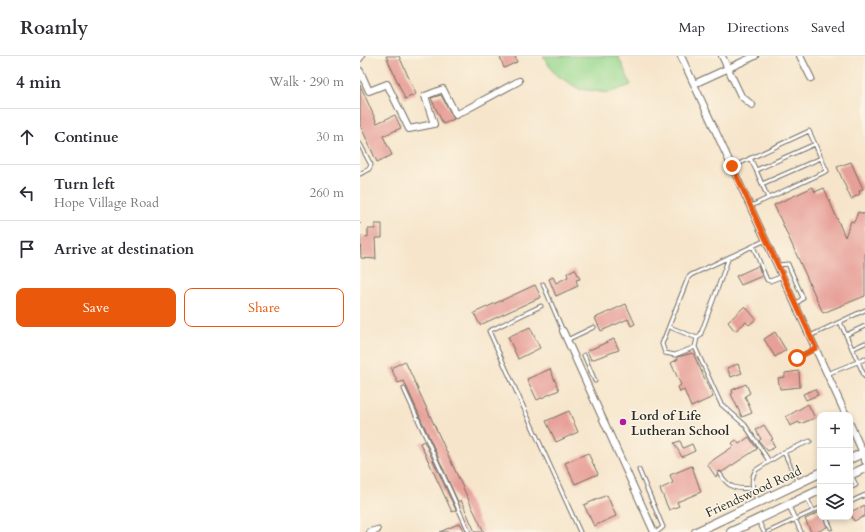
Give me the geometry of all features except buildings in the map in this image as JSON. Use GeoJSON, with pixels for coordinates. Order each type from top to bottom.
{"type":"FeatureCollection","features":[{"type":"Feature","properties":{"kind":"main road"},"geometry":{"type":"LineString","coordinates":[[853,458],[864,455]]}},
{"type":"Feature","properties":{"kind":"main road"},"geometry":{"type":"LineString","coordinates":[[853,474],[865,468]]}},
{"type":"Feature","properties":{"kind":"main road","name":"Friendswood Road"},"geometry":{"type":"LineString","coordinates":[[696,532],[758,501],[817,474]]}},
{"type":"Feature","properties":{"kind":"main road","name":"Friendswood Road"},"geometry":{"type":"LineString","coordinates":[[732,532],[741,530],[758,520],[817,491]]}},
{"type":"Feature","properties":{"kind":"street"},"geometry":{"type":"LineString","coordinates":[[681,56],[845,412]]}},
{"type":"Feature","properties":{"kind":"street"},"geometry":{"type":"LineString","coordinates":[[722,56],[741,96],[752,105]]}},
{"type":"Feature","properties":{"kind":"street"},"geometry":{"type":"LineString","coordinates":[[694,84],[755,56]]}},
{"type":"Feature","properties":{"kind":"street"},"geometry":{"type":"LineString","coordinates":[[800,56],[811,78]]}},
{"type":"Feature","properties":{"kind":"street"},"geometry":{"type":"LineString","coordinates":[[360,71],[369,92],[387,84],[409,129],[434,124],[424,96],[443,89],[456,115],[519,81]]}},
{"type":"Feature","properties":{"kind":"street"},"geometry":{"type":"LineString","coordinates":[[563,331],[654,532]]}},
{"type":"Feature","properties":{"kind":"street"},"geometry":{"type":"LineString","coordinates":[[853,431],[864,455]]}},
{"type":"Feature","properties":{"kind":"street"},"geometry":{"type":"LineString","coordinates":[[370,532],[377,530]]}},
{"type":"Feature","properties":{"kind":"lane"},"geometry":{"type":"LineString","coordinates":[[732,166],[809,131],[828,171],[751,206]]}},
{"type":"Feature","properties":{"kind":"lane"},"geometry":{"type":"LineString","coordinates":[[360,144],[370,166],[369,169],[360,174]]}},
{"type":"Feature","properties":{"kind":"lane"},"geometry":{"type":"LineString","coordinates":[[756,170],[815,144]]}},
{"type":"Feature","properties":{"kind":"lane"},"geometry":{"type":"LineString","coordinates":[[750,158],[768,198]]}},
{"type":"Feature","properties":{"kind":"lane"},"geometry":{"type":"LineString","coordinates":[[762,184],[821,158]]}},
{"type":"Feature","properties":{"kind":"lane"},"geometry":{"type":"LineString","coordinates":[[695,347],[676,355],[665,353],[662,344],[688,278],[691,275],[766,240]]}},
{"type":"Feature","properties":{"kind":"lane"},"geometry":{"type":"LineString","coordinates":[[753,246],[768,280],[770,281],[782,276]]}},
{"type":"Feature","properties":{"kind":"lane"},"geometry":{"type":"LineString","coordinates":[[729,257],[700,336],[697,338],[695,347],[721,404],[746,425],[769,461]]}},
{"type":"Feature","properties":{"kind":"lane"},"geometry":{"type":"LineString","coordinates":[[778,266],[788,264],[803,298],[796,304]]}},
{"type":"Feature","properties":{"kind":"lane"},"geometry":{"type":"LineString","coordinates":[[543,284],[563,331]]}},
{"type":"Feature","properties":{"kind":"lane"},"geometry":{"type":"LineString","coordinates":[[541,306],[489,331],[580,532]]}},
{"type":"Feature","properties":{"kind":"lane"},"geometry":{"type":"LineString","coordinates":[[810,336],[865,310]]}},
{"type":"Feature","properties":{"kind":"lane"},"geometry":{"type":"LineString","coordinates":[[840,322],[865,377]]}},
{"type":"Feature","properties":{"kind":"lane"},"geometry":{"type":"LineString","coordinates":[[669,326],[697,338]]}},
{"type":"Feature","properties":{"kind":"lane"},"geometry":{"type":"LineString","coordinates":[[846,334],[865,326]]}},
{"type":"Feature","properties":{"kind":"lane"},"geometry":{"type":"LineString","coordinates":[[567,340],[594,327]]}},
{"type":"Feature","properties":{"kind":"lane"},"geometry":{"type":"LineString","coordinates":[[852,349],[865,343]]}},
{"type":"Feature","properties":{"kind":"lane"},"geometry":{"type":"LineString","coordinates":[[797,358],[816,348]]}},
{"type":"Feature","properties":{"kind":"lane"},"geometry":{"type":"LineString","coordinates":[[584,355],[595,381]]}},
{"type":"Feature","properties":{"kind":"lane"},"geometry":{"type":"LineString","coordinates":[[827,374],[865,359]]}},
{"type":"Feature","properties":{"kind":"lane"},"geometry":{"type":"LineString","coordinates":[[578,366],[587,362]]}},
{"type":"Feature","properties":{"kind":"lane"},"geometry":{"type":"LineString","coordinates":[[404,389],[469,532]]}},
{"type":"Feature","properties":{"kind":"lane"},"geometry":{"type":"LineString","coordinates":[[758,501],[752,488],[753,474],[769,461],[784,452],[810,441]]}},
{"type":"Feature","properties":{"kind":"lane"},"geometry":{"type":"LineString","coordinates":[[784,452],[798,483]]}},
{"type":"Feature","properties":{"kind":"lane"},"geometry":{"type":"LineString","coordinates":[[639,470],[663,527],[657,532]]}},
{"type":"Feature","properties":{"kind":"lane"},"geometry":{"type":"LineString","coordinates":[[720,474],[727,484],[732,487],[738,489],[752,488]]}},
{"type":"Feature","properties":{"kind":"lane"},"geometry":{"type":"LineString","coordinates":[[853,479],[856,485],[853,486]]}},
{"type":"Feature","properties":{"kind":"lane"},"geometry":{"type":"LineString","coordinates":[[853,501],[865,495]]}},
{"type":"Feature","properties":{"kind":"lane"},"geometry":{"type":"LineString","coordinates":[[807,496],[813,511]]}},
{"type":"Feature","properties":{"kind":"lane"},"geometry":{"type":"LineString","coordinates":[[789,505],[801,532]]}},
{"type":"Feature","properties":{"kind":"lane"},"geometry":{"type":"LineString","coordinates":[[768,532],[817,509]]}},
{"type":"Feature","properties":{"kind":"lane"},"geometry":{"type":"LineString","coordinates":[[758,520],[764,532]]}},
{"type":"Feature","properties":{"kind":"lane"},"geometry":{"type":"LineString","coordinates":[[827,520],[831,528]]}},
{"type":"Feature","properties":{"kind":"green space"},"geometry":{"type":"Polygon","coordinates":[[[543,56],[618,56],[631,85],[608,93],[579,89],[555,74],[543,56]]]}},
{"type":"Feature","properties":{"kind":"place","name":"Lord of Life Lutheran School"},"geometry":{"type":"Point","coordinates":[623,422]}},
{"type":"Feature","properties":{"kind":"route"},"geometry":{"type":"LineString","coordinates":[[732,166],[816,348],[797,358]]}}]}
